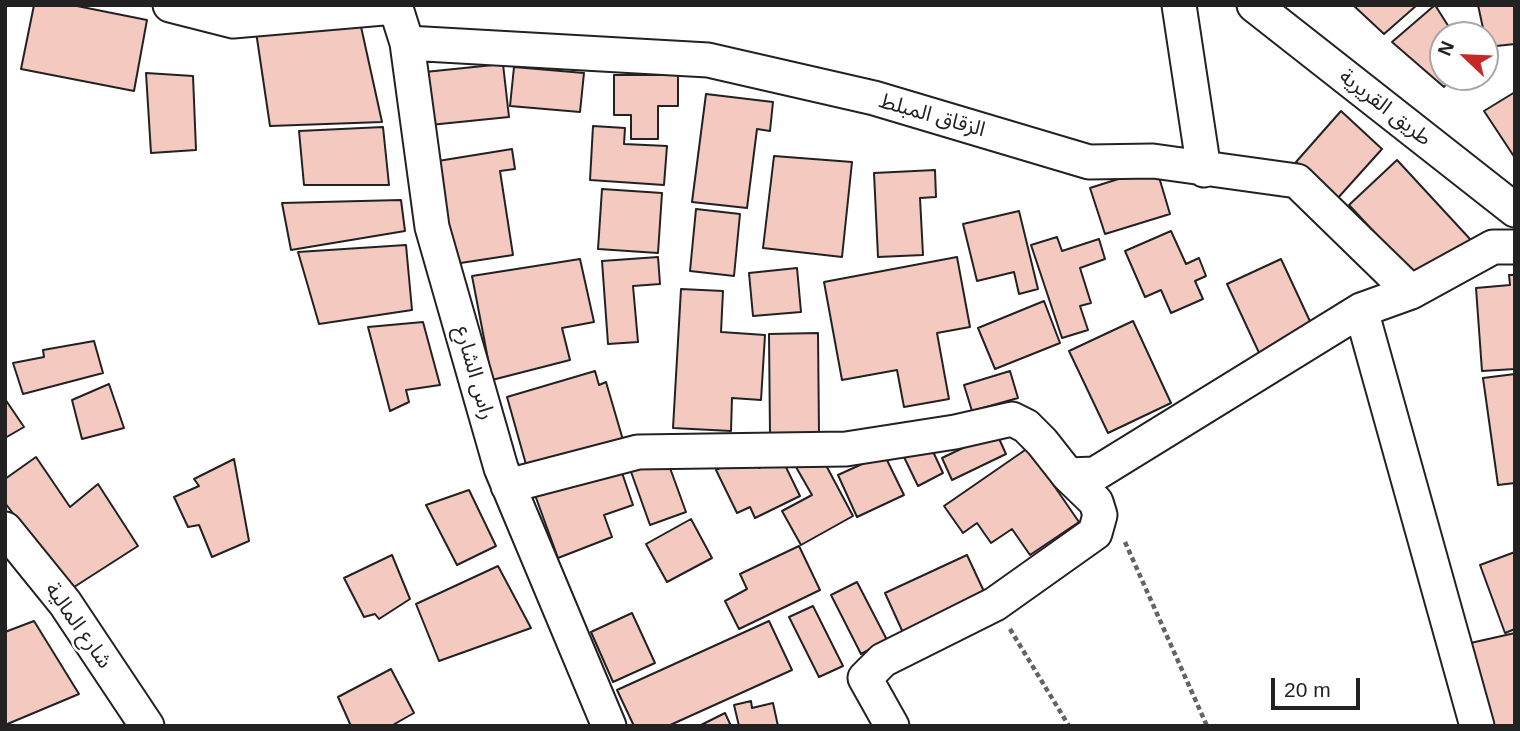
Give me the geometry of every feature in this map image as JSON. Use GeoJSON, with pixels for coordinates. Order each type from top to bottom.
{"type":"FeatureCollection","features":[{"type":"Feature","properties":{"kind":"street"},"geometry":{"type":"LineString","coordinates":[[170,5],[233,22],[395,6]]}},
{"type":"Feature","properties":{"kind":"street"},"geometry":{"type":"LineString","coordinates":[[1179,5],[1204,170]]}},
{"type":"Feature","properties":{"kind":"street","name":"طريق القريرية"},"geometry":{"type":"LineString","coordinates":[[1254,5],[1515,210]]}},
{"type":"Feature","properties":{"kind":"street","name":"راس الشارع"},"geometry":{"type":"LineString","coordinates":[[395,6],[407,43],[432,227],[508,486],[609,726]]}},
{"type":"Feature","properties":{"kind":"street","name":"الزقاق المبلط"},"geometry":{"type":"LineString","coordinates":[[407,43],[708,60],[874,99],[1090,162],[1153,161],[1297,181],[1411,292]]}},
{"type":"Feature","properties":{"kind":"street"},"geometry":{"type":"LineString","coordinates":[[1068,475],[1095,474],[1362,310],[1411,292],[1493,247],[1515,247]]}},
{"type":"Feature","properties":{"kind":"street"},"geometry":{"type":"LineString","coordinates":[[1362,310],[1477,726]]}},
{"type":"Feature","properties":{"kind":"street"},"geometry":{"type":"LineString","coordinates":[[508,486],[638,452],[846,449],[955,432],[1012,419],[1026,426],[1068,475],[1096,502],[1100,515],[1095,533],[995,604],[883,660],[865,678],[892,726]]}},
{"type":"Feature","properties":{"kind":"street","name":"شارع المالية"},"geometry":{"type":"LineString","coordinates":[[5,529],[65,603],[146,726]]}},
{"type":"Feature","properties":{"kind":"path"},"geometry":{"type":"LineString","coordinates":[[1123,537],[1207,726]]}},
{"type":"Feature","properties":{"kind":"path"},"geometry":{"type":"LineString","coordinates":[[995,604],[1069,726]]}},
{"type":"Feature","properties":{"kind":"building"},"geometry":{"type":"Polygon","coordinates":[[[34,5],[72,5],[147,20],[134,91],[21,69],[34,5]]]}},
{"type":"Feature","properties":{"kind":"building"},"geometry":{"type":"Polygon","coordinates":[[[1353,5],[1417,5],[1384,34],[1353,5]]]}},
{"type":"Feature","properties":{"kind":"building"},"geometry":{"type":"Polygon","coordinates":[[[1435,5],[1445,21],[1429,21],[1429,74],[1392,42],[1435,5]]]}},
{"type":"Feature","properties":{"kind":"building"},"geometry":{"type":"Polygon","coordinates":[[[1478,5],[1515,5],[1515,44],[1499,46],[1499,21],[1481,21],[1478,5]]]}},
{"type":"Feature","properties":{"kind":"building"},"geometry":{"type":"Polygon","coordinates":[[[358,13],[382,122],[270,126],[255,25],[358,13]]]}},
{"type":"Feature","properties":{"kind":"building"},"geometry":{"type":"Polygon","coordinates":[[[503,64],[509,117],[430,125],[425,72],[503,64]]]}},
{"type":"Feature","properties":{"kind":"building"},"geometry":{"type":"Polygon","coordinates":[[[514,67],[584,73],[580,112],[510,106],[514,67]]]}},
{"type":"Feature","properties":{"kind":"building"},"geometry":{"type":"Polygon","coordinates":[[[146,73],[193,76],[196,150],[151,153],[146,73]]]}},
{"type":"Feature","properties":{"kind":"building"},"geometry":{"type":"Polygon","coordinates":[[[614,75],[678,75],[678,106],[658,106],[658,139],[631,139],[631,115],[614,115],[614,75]]]}},
{"type":"Feature","properties":{"kind":"building"},"geometry":{"type":"Polygon","coordinates":[[[1515,92],[1515,158],[1484,111],[1515,92]]]}},
{"type":"Feature","properties":{"kind":"building"},"geometry":{"type":"Polygon","coordinates":[[[706,94],[773,102],[770,131],[757,129],[747,208],[692,202],[706,94]]]}},
{"type":"Feature","properties":{"kind":"building"},"geometry":{"type":"Polygon","coordinates":[[[1341,111],[1382,149],[1337,199],[1296,162],[1341,111]]]}},
{"type":"Feature","properties":{"kind":"building"},"geometry":{"type":"Polygon","coordinates":[[[593,126],[625,128],[624,144],[667,146],[664,185],[590,180],[593,126]]]}},
{"type":"Feature","properties":{"kind":"building"},"geometry":{"type":"Polygon","coordinates":[[[383,127],[389,185],[304,185],[299,131],[383,127]]]}},
{"type":"Feature","properties":{"kind":"building"},"geometry":{"type":"Polygon","coordinates":[[[512,149],[515,169],[500,171],[513,255],[454,264],[438,161],[512,149]]]}},
{"type":"Feature","properties":{"kind":"building"},"geometry":{"type":"Polygon","coordinates":[[[774,156],[852,162],[842,257],[763,248],[774,156]]]}},
{"type":"Feature","properties":{"kind":"building"},"geometry":{"type":"Polygon","coordinates":[[[1397,160],[1482,252],[1417,278],[1349,205],[1397,160]]]}},
{"type":"Feature","properties":{"kind":"building"},"geometry":{"type":"Polygon","coordinates":[[[1156,167],[1170,214],[1105,234],[1090,188],[1156,167]]]}},
{"type":"Feature","properties":{"kind":"building"},"geometry":{"type":"Polygon","coordinates":[[[935,170],[936,197],[920,198],[923,255],[878,257],[874,173],[935,170]]]}},
{"type":"Feature","properties":{"kind":"building"},"geometry":{"type":"Polygon","coordinates":[[[602,189],[662,193],[658,253],[598,249],[602,189]]]}},
{"type":"Feature","properties":{"kind":"building"},"geometry":{"type":"Polygon","coordinates":[[[401,200],[405,231],[291,250],[282,203],[401,200]]]}},
{"type":"Feature","properties":{"kind":"building"},"geometry":{"type":"Polygon","coordinates":[[[696,209],[740,214],[734,276],[690,271],[696,209]]]}},
{"type":"Feature","properties":{"kind":"building"},"geometry":{"type":"Polygon","coordinates":[[[1019,211],[1038,289],[1019,294],[1014,272],[977,281],[963,224],[1019,211]]]}},
{"type":"Feature","properties":{"kind":"building"},"geometry":{"type":"Polygon","coordinates":[[[1171,231],[1186,264],[1199,258],[1206,276],[1195,281],[1203,299],[1171,313],[1161,290],[1145,297],[1125,251],[1171,231]]]}},
{"type":"Feature","properties":{"kind":"building"},"geometry":{"type":"Polygon","coordinates":[[[1057,237],[1062,251],[1099,239],[1105,259],[1080,268],[1091,303],[1080,306],[1088,330],[1062,338],[1031,245],[1057,237]]]}},
{"type":"Feature","properties":{"kind":"building"},"geometry":{"type":"Polygon","coordinates":[[[406,245],[412,310],[319,324],[298,252],[406,245]]]}},
{"type":"Feature","properties":{"kind":"building"},"geometry":{"type":"Polygon","coordinates":[[[658,257],[660,284],[633,286],[638,342],[608,344],[602,261],[658,257]]]}},
{"type":"Feature","properties":{"kind":"building"},"geometry":{"type":"Polygon","coordinates":[[[957,257],[970,327],[937,333],[949,399],[904,407],[897,370],[842,380],[824,282],[957,257]]]}},
{"type":"Feature","properties":{"kind":"building"},"geometry":{"type":"Polygon","coordinates":[[[580,259],[594,322],[562,328],[570,360],[492,380],[472,276],[580,259]]]}},
{"type":"Feature","properties":{"kind":"building"},"geometry":{"type":"Polygon","coordinates":[[[1281,259],[1315,332],[1261,357],[1227,284],[1281,259]]]}},
{"type":"Feature","properties":{"kind":"building"},"geometry":{"type":"Polygon","coordinates":[[[797,268],[801,312],[753,316],[749,273],[797,268]]]}},
{"type":"Feature","properties":{"kind":"building"},"geometry":{"type":"Polygon","coordinates":[[[1509,275],[1515,275],[1515,369],[1482,371],[1476,288],[1510,285],[1509,275]]]}},
{"type":"Feature","properties":{"kind":"building"},"geometry":{"type":"Polygon","coordinates":[[[681,289],[723,291],[721,332],[765,335],[761,400],[732,398],[731,431],[673,428],[681,289]]]}},
{"type":"Feature","properties":{"kind":"building"},"geometry":{"type":"Polygon","coordinates":[[[1044,301],[1060,343],[995,369],[978,328],[1044,301]]]}},
{"type":"Feature","properties":{"kind":"building"},"geometry":{"type":"Polygon","coordinates":[[[1133,321],[1171,403],[1108,433],[1069,351],[1133,321]]]}},
{"type":"Feature","properties":{"kind":"building"},"geometry":{"type":"Polygon","coordinates":[[[423,322],[440,385],[406,390],[409,402],[390,411],[368,327],[423,322]]]}},
{"type":"Feature","properties":{"kind":"building"},"geometry":{"type":"Polygon","coordinates":[[[818,333],[819,434],[770,435],[769,334],[818,333]]]}},
{"type":"Feature","properties":{"kind":"building"},"geometry":{"type":"Polygon","coordinates":[[[94,341],[103,373],[23,394],[13,363],[44,357],[43,350],[94,341]]]}},
{"type":"Feature","properties":{"kind":"building"},"geometry":{"type":"Polygon","coordinates":[[[595,371],[599,385],[606,382],[623,440],[527,468],[507,397],[595,371]]]}},
{"type":"Feature","properties":{"kind":"building"},"geometry":{"type":"Polygon","coordinates":[[[1010,371],[1018,398],[972,411],[964,385],[1010,371]]]}},
{"type":"Feature","properties":{"kind":"building"},"geometry":{"type":"Polygon","coordinates":[[[1515,374],[1515,483],[1498,485],[1483,378],[1515,374]]]}},
{"type":"Feature","properties":{"kind":"building"},"geometry":{"type":"Polygon","coordinates":[[[109,384],[124,428],[82,439],[72,400],[109,384]]]}},
{"type":"Feature","properties":{"kind":"building"},"geometry":{"type":"Polygon","coordinates":[[[5,399],[24,427],[5,438],[5,399]]]}},
{"type":"Feature","properties":{"kind":"building"},"geometry":{"type":"Polygon","coordinates":[[[996,432],[1006,454],[952,480],[942,458],[996,432]]]}},
{"type":"Feature","properties":{"kind":"building"},"geometry":{"type":"Polygon","coordinates":[[[929,443],[943,473],[918,486],[903,455],[929,443]]]}},
{"type":"Feature","properties":{"kind":"building"},"geometry":{"type":"Polygon","coordinates":[[[1028,448],[1079,522],[1030,555],[1012,529],[991,543],[977,523],[963,533],[944,506],[1028,448]]]}},
{"type":"Feature","properties":{"kind":"building"},"geometry":{"type":"Polygon","coordinates":[[[751,453],[759,468],[781,457],[800,496],[755,518],[750,507],[737,513],[716,470],[751,453]]]}},
{"type":"Feature","properties":{"kind":"building"},"geometry":{"type":"Polygon","coordinates":[[[820,454],[853,516],[801,545],[782,511],[812,495],[796,467],[820,454]]]}},
{"type":"Feature","properties":{"kind":"building"},"geometry":{"type":"Polygon","coordinates":[[[884,454],[904,495],[857,517],[838,475],[884,454]]]}},
{"type":"Feature","properties":{"kind":"building"},"geometry":{"type":"Polygon","coordinates":[[[36,457],[70,507],[98,484],[138,546],[71,589],[5,503],[5,479],[36,457]]]}},
{"type":"Feature","properties":{"kind":"building"},"geometry":{"type":"Polygon","coordinates":[[[666,457],[686,512],[650,525],[630,469],[666,457]]]}},
{"type":"Feature","properties":{"kind":"building"},"geometry":{"type":"Polygon","coordinates":[[[234,459],[249,541],[212,557],[199,525],[188,527],[174,497],[199,486],[194,479],[234,459]]]}},
{"type":"Feature","properties":{"kind":"building"},"geometry":{"type":"Polygon","coordinates":[[[619,464],[633,505],[604,515],[612,537],[558,558],[535,495],[619,464]]]}},
{"type":"Feature","properties":{"kind":"building"},"geometry":{"type":"Polygon","coordinates":[[[469,490],[496,546],[457,565],[426,505],[469,490]]]}},
{"type":"Feature","properties":{"kind":"building"},"geometry":{"type":"Polygon","coordinates":[[[691,519],[712,558],[667,582],[646,544],[691,519]]]}},
{"type":"Feature","properties":{"kind":"building"},"geometry":{"type":"Polygon","coordinates":[[[799,546],[820,590],[739,629],[725,601],[747,589],[740,574],[799,546]]]}},
{"type":"Feature","properties":{"kind":"building"},"geometry":{"type":"Polygon","coordinates":[[[1515,552],[1515,629],[1505,633],[1480,565],[1515,552]]]}},
{"type":"Feature","properties":{"kind":"building"},"geometry":{"type":"Polygon","coordinates":[[[392,555],[410,599],[379,619],[375,614],[364,617],[344,578],[392,555]]]}},
{"type":"Feature","properties":{"kind":"building"},"geometry":{"type":"Polygon","coordinates":[[[967,555],[987,598],[905,637],[885,593],[967,555]]]}},
{"type":"Feature","properties":{"kind":"building"},"geometry":{"type":"Polygon","coordinates":[[[498,566],[531,628],[439,661],[416,604],[498,566]]]}},
{"type":"Feature","properties":{"kind":"building"},"geometry":{"type":"Polygon","coordinates":[[[857,582],[887,640],[861,654],[831,595],[857,582]]]}},
{"type":"Feature","properties":{"kind":"building"},"geometry":{"type":"Polygon","coordinates":[[[813,606],[843,666],[819,677],[789,617],[813,606]]]}},
{"type":"Feature","properties":{"kind":"building"},"geometry":{"type":"Polygon","coordinates":[[[632,613],[655,663],[613,682],[591,632],[632,613]]]}},
{"type":"Feature","properties":{"kind":"building"},"geometry":{"type":"Polygon","coordinates":[[[34,621],[79,694],[5,725],[5,632],[34,621]]]}},
{"type":"Feature","properties":{"kind":"building"},"geometry":{"type":"Polygon","coordinates":[[[769,621],[792,670],[668,726],[634,726],[617,690],[769,621]]]}},
{"type":"Feature","properties":{"kind":"building"},"geometry":{"type":"Polygon","coordinates":[[[1515,633],[1515,726],[1486,726],[1466,644],[1515,633]]]}},
{"type":"Feature","properties":{"kind":"building"},"geometry":{"type":"Polygon","coordinates":[[[391,669],[414,713],[391,726],[351,726],[338,697],[391,669]]]}},
{"type":"Feature","properties":{"kind":"building"},"geometry":{"type":"Polygon","coordinates":[[[751,701],[752,708],[773,703],[778,726],[739,726],[734,705],[751,701]]]}},
{"type":"Feature","properties":{"kind":"building"},"geometry":{"type":"Polygon","coordinates":[[[725,713],[731,726],[699,726],[725,713]]]}}]}
